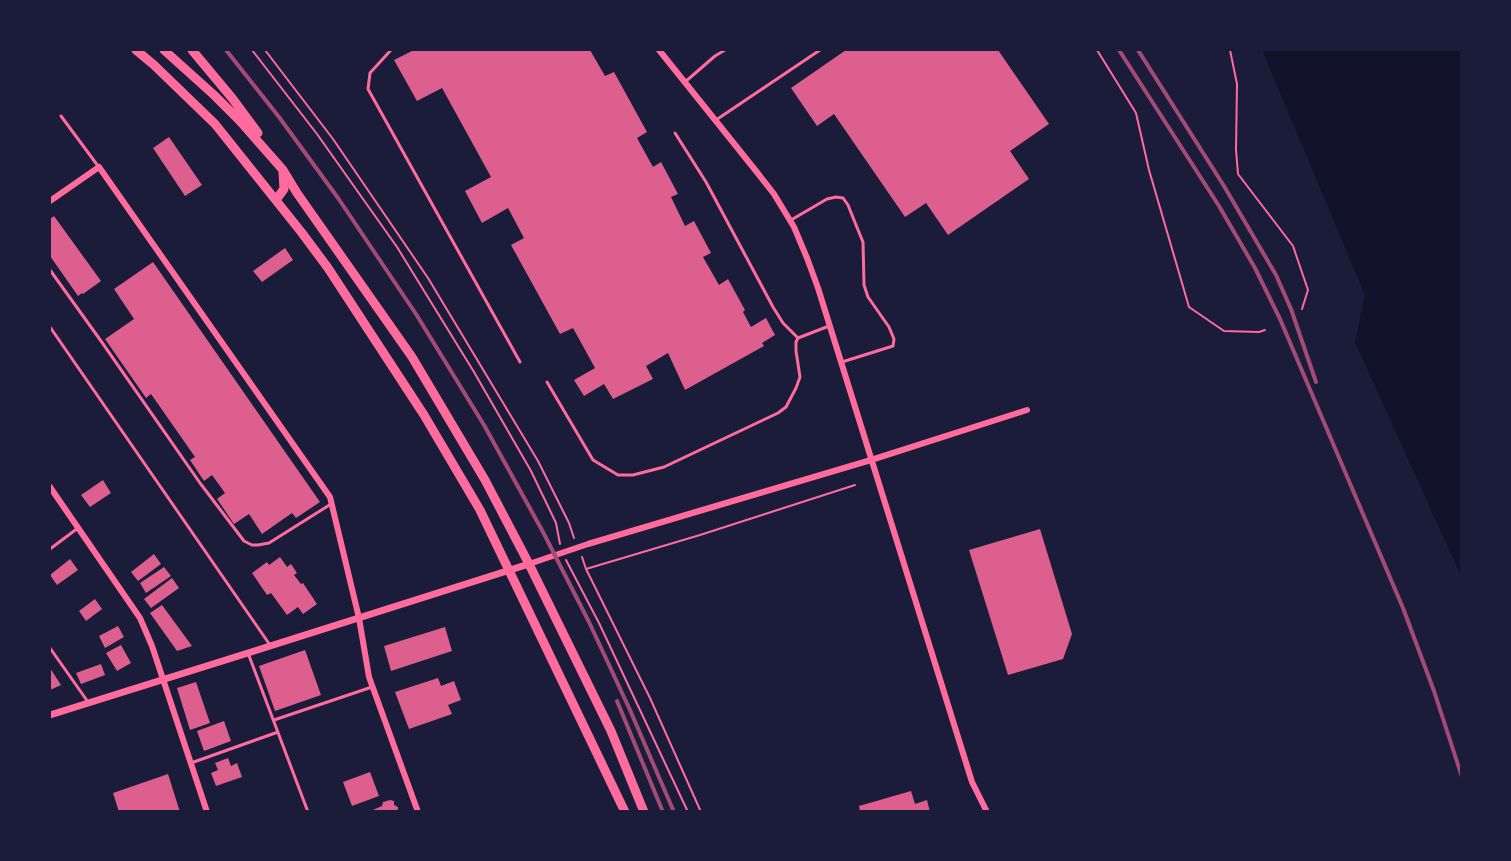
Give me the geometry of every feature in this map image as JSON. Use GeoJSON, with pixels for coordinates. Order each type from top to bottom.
{"type":"FeatureCollection","features":[{"type":"Feature","properties":{"kind":"main road"},"geometry":{"type":"LineString","coordinates":[[136,50],[215,124],[276,200],[328,268],[424,415],[480,510],[625,812]]}},
{"type":"Feature","properties":{"kind":"main road"},"geometry":{"type":"LineString","coordinates":[[164,50],[240,120],[283,170],[284,189],[276,200]]}},
{"type":"Feature","properties":{"kind":"main road"},"geometry":{"type":"LineString","coordinates":[[192,50],[232,98],[412,357],[485,480],[611,731],[644,812]]}},
{"type":"Feature","properties":{"kind":"street"},"geometry":{"type":"LineString","coordinates":[[659,50],[756,171],[790,220],[807,258],[972,782],[987,812]]}},
{"type":"Feature","properties":{"kind":"street"},"geometry":{"type":"LineString","coordinates":[[50,201],[99,167],[330,497],[359,618],[369,677],[418,812]]}},
{"type":"Feature","properties":{"kind":"street"},"geometry":{"type":"LineString","coordinates":[[50,715],[562,553],[1028,410]]}},
{"type":"Feature","properties":{"kind":"street"},"geometry":{"type":"LineString","coordinates":[[50,487],[140,618],[164,679],[207,812]]}},
{"type":"Feature","properties":{"kind":"lane"},"geometry":{"type":"LineString","coordinates":[[392,50],[370,73],[368,89],[520,362]]}},
{"type":"Feature","properties":{"kind":"lane"},"geometry":{"type":"LineString","coordinates":[[685,82],[725,50]]}},
{"type":"Feature","properties":{"kind":"lane"},"geometry":{"type":"LineString","coordinates":[[716,120],[820,50]]}},
{"type":"Feature","properties":{"kind":"lane"},"geometry":{"type":"LineString","coordinates":[[61,116],[99,167]]}},
{"type":"Feature","properties":{"kind":"lane"},"geometry":{"type":"LineString","coordinates":[[675,134],[706,182],[773,307],[783,323],[798,338]]}},
{"type":"Feature","properties":{"kind":"lane"},"geometry":{"type":"LineString","coordinates":[[790,220],[827,199],[843,198],[848,205],[862,242],[864,285],[868,297],[889,327],[894,339],[893,346],[841,362]]}},
{"type":"Feature","properties":{"kind":"lane"},"geometry":{"type":"LineString","coordinates":[[50,270],[200,483],[244,541],[252,545],[268,543],[331,504]]}},
{"type":"Feature","properties":{"kind":"lane"},"geometry":{"type":"LineString","coordinates":[[50,327],[271,646]]}},
{"type":"Feature","properties":{"kind":"lane"},"geometry":{"type":"LineString","coordinates":[[798,338],[830,327]]}},
{"type":"Feature","properties":{"kind":"lane"},"geometry":{"type":"LineString","coordinates":[[547,382],[593,460],[618,476],[633,476],[690,456],[786,407],[800,377],[796,351],[798,338]]}},
{"type":"Feature","properties":{"kind":"lane"},"geometry":{"type":"LineString","coordinates":[[50,549],[78,528]]}},
{"type":"Feature","properties":{"kind":"lane"},"geometry":{"type":"LineString","coordinates":[[50,648],[88,702]]}},
{"type":"Feature","properties":{"kind":"lane"},"geometry":{"type":"LineString","coordinates":[[248,653],[308,812]]}},
{"type":"Feature","properties":{"kind":"lane"},"geometry":{"type":"LineString","coordinates":[[274,720],[372,687]]}},
{"type":"Feature","properties":{"kind":"lane"},"geometry":{"type":"LineString","coordinates":[[191,763],[278,732]]}},
{"type":"Feature","properties":{"kind":"path"},"geometry":{"type":"LineString","coordinates":[[252,50],[317,134],[397,248],[474,372],[531,471],[556,523],[562,553],[599,623],[688,812]]}},
{"type":"Feature","properties":{"kind":"path"},"geometry":{"type":"LineString","coordinates":[[265,50],[333,139],[428,278],[538,461],[569,523]]}},
{"type":"Feature","properties":{"kind":"path"},"geometry":{"type":"LineString","coordinates":[[1097,50],[1136,113],[1149,170],[1189,307],[1224,332],[1265,330]]}},
{"type":"Feature","properties":{"kind":"path"},"geometry":{"type":"LineString","coordinates":[[1230,50],[1237,84],[1238,174],[1293,246],[1308,290],[1302,309]]}},
{"type":"Feature","properties":{"kind":"path"},"geometry":{"type":"LineString","coordinates":[[701,812],[650,698],[586,569],[700,535],[855,484]]}},
{"type":"Feature","properties":{"kind":"shaded area"},"geometry":{"type":"Polygon","coordinates":[[[1262,50],[1461,50],[1461,576],[1355,342],[1365,295],[1262,50]]]}},
{"type":"Feature","properties":{"kind":"building"},"geometry":{"type":"Polygon","coordinates":[[[414,50],[590,50],[605,76],[614,72],[647,132],[637,138],[653,167],[661,162],[678,194],[671,197],[685,226],[694,221],[711,253],[703,257],[719,285],[728,279],[745,310],[743,312],[751,327],[766,318],[775,335],[762,343],[764,346],[685,390],[668,353],[646,366],[653,379],[613,399],[604,384],[584,396],[574,380],[595,368],[573,328],[560,334],[511,245],[524,238],[508,208],[482,223],[465,191],[491,177],[442,88],[417,101],[394,60],[414,50]]]}},
{"type":"Feature","properties":{"kind":"building"},"geometry":{"type":"Polygon","coordinates":[[[846,50],[998,50],[1049,124],[1010,151],[1029,179],[948,235],[926,203],[905,217],[834,114],[817,126],[791,88],[846,50]]]}},
{"type":"Feature","properties":{"kind":"building"},"geometry":{"type":"Polygon","coordinates":[[[169,137],[202,185],[185,196],[153,148],[169,137]]]}},
{"type":"Feature","properties":{"kind":"building"},"geometry":{"type":"Polygon","coordinates":[[[54,216],[101,281],[78,296],[50,256],[50,219],[54,216]]]}},
{"type":"Feature","properties":{"kind":"building"},"geometry":{"type":"Polygon","coordinates":[[[285,248],[293,260],[262,282],[253,271],[285,248]]]}},
{"type":"Feature","properties":{"kind":"building"},"geometry":{"type":"Polygon","coordinates":[[[153,262],[320,502],[296,518],[292,513],[262,534],[249,514],[234,524],[217,499],[225,493],[212,475],[204,481],[190,460],[195,457],[151,394],[146,398],[105,339],[134,319],[114,289],[153,262]]]}},
{"type":"Feature","properties":{"kind":"building"},"geometry":{"type":"Polygon","coordinates":[[[103,480],[111,493],[90,507],[81,495],[103,480]]]}},
{"type":"Feature","properties":{"kind":"building"},"geometry":{"type":"Polygon","coordinates":[[[1040,529],[1072,634],[1063,659],[1008,675],[969,550],[1040,529]]]}},
{"type":"Feature","properties":{"kind":"building"},"geometry":{"type":"Polygon","coordinates":[[[154,554],[161,564],[138,581],[131,572],[154,554]]]}},
{"type":"Feature","properties":{"kind":"building"},"geometry":{"type":"Polygon","coordinates":[[[280,557],[287,567],[291,564],[297,573],[294,575],[301,584],[303,583],[317,604],[303,614],[298,607],[287,615],[271,593],[267,595],[252,573],[267,562],[269,565],[280,557]]]}},
{"type":"Feature","properties":{"kind":"building"},"geometry":{"type":"Polygon","coordinates":[[[70,559],[78,570],[57,585],[50,575],[70,559]]]}},
{"type":"Feature","properties":{"kind":"building"},"geometry":{"type":"Polygon","coordinates":[[[164,567],[171,576],[146,593],[140,583],[164,567]]]}},
{"type":"Feature","properties":{"kind":"building"},"geometry":{"type":"Polygon","coordinates":[[[172,578],[179,588],[151,608],[144,599],[172,578]]]}},
{"type":"Feature","properties":{"kind":"building"},"geometry":{"type":"Polygon","coordinates":[[[95,599],[102,609],[86,621],[79,611],[95,599]]]}},
{"type":"Feature","properties":{"kind":"building"},"geometry":{"type":"Polygon","coordinates":[[[162,605],[192,646],[177,651],[150,613],[162,605]]]}},
{"type":"Feature","properties":{"kind":"building"},"geometry":{"type":"Polygon","coordinates":[[[118,626],[124,637],[105,648],[99,636],[118,626]]]}},
{"type":"Feature","properties":{"kind":"building"},"geometry":{"type":"Polygon","coordinates":[[[445,627],[452,651],[391,671],[384,646],[445,627]]]}},
{"type":"Feature","properties":{"kind":"building"},"geometry":{"type":"Polygon","coordinates":[[[121,645],[131,663],[117,671],[106,653],[121,645]]]}},
{"type":"Feature","properties":{"kind":"building"},"geometry":{"type":"Polygon","coordinates":[[[305,650],[321,695],[275,711],[259,666],[305,650]]]}},
{"type":"Feature","properties":{"kind":"building"},"geometry":{"type":"Polygon","coordinates":[[[101,664],[105,675],[81,684],[76,673],[101,664]]]}},
{"type":"Feature","properties":{"kind":"building"},"geometry":{"type":"Polygon","coordinates":[[[50,668],[61,685],[50,690],[50,668]]]}},
{"type":"Feature","properties":{"kind":"building"},"geometry":{"type":"Polygon","coordinates":[[[438,678],[441,686],[454,681],[461,700],[448,705],[452,714],[409,729],[395,692],[438,678]]]}},
{"type":"Feature","properties":{"kind":"building"},"geometry":{"type":"Polygon","coordinates":[[[196,682],[210,723],[190,730],[177,688],[196,682]]]}},
{"type":"Feature","properties":{"kind":"building"},"geometry":{"type":"Polygon","coordinates":[[[224,721],[231,741],[204,751],[197,731],[224,721]]]}},
{"type":"Feature","properties":{"kind":"building"},"geometry":{"type":"Polygon","coordinates":[[[228,758],[231,766],[237,763],[242,777],[216,786],[211,773],[218,770],[215,763],[228,758]]]}},
{"type":"Feature","properties":{"kind":"building"},"geometry":{"type":"Polygon","coordinates":[[[370,772],[379,796],[352,806],[343,782],[370,772]]]}},
{"type":"Feature","properties":{"kind":"building"},"geometry":{"type":"Polygon","coordinates":[[[168,774],[180,812],[119,812],[113,793],[168,774]]]}},
{"type":"Feature","properties":{"kind":"building"},"geometry":{"type":"Polygon","coordinates":[[[911,791],[915,804],[927,800],[930,812],[860,812],[859,806],[911,791]]]}},
{"type":"Feature","properties":{"kind":"building"},"geometry":{"type":"Polygon","coordinates":[[[394,801],[394,805],[398,807],[396,812],[368,812],[382,806],[383,802],[394,801]]]}},
{"type":"Feature","properties":{"kind":"railway"},"geometry":{"type":"LineString","coordinates":[[226,50],[279,117],[338,198],[416,314],[484,425],[589,622],[674,812]]}},
{"type":"Feature","properties":{"kind":"railway"},"geometry":{"type":"LineString","coordinates":[[1119,50],[1219,206],[1255,268],[1280,319],[1403,608],[1434,691],[1462,777]]}},
{"type":"Feature","properties":{"kind":"railway"},"geometry":{"type":"LineString","coordinates":[[1138,50],[1224,186],[1276,275],[1291,309],[1316,382]]}},
{"type":"Feature","properties":{"kind":"railway"},"geometry":{"type":"LineString","coordinates":[[617,701],[663,812]]}}]}
